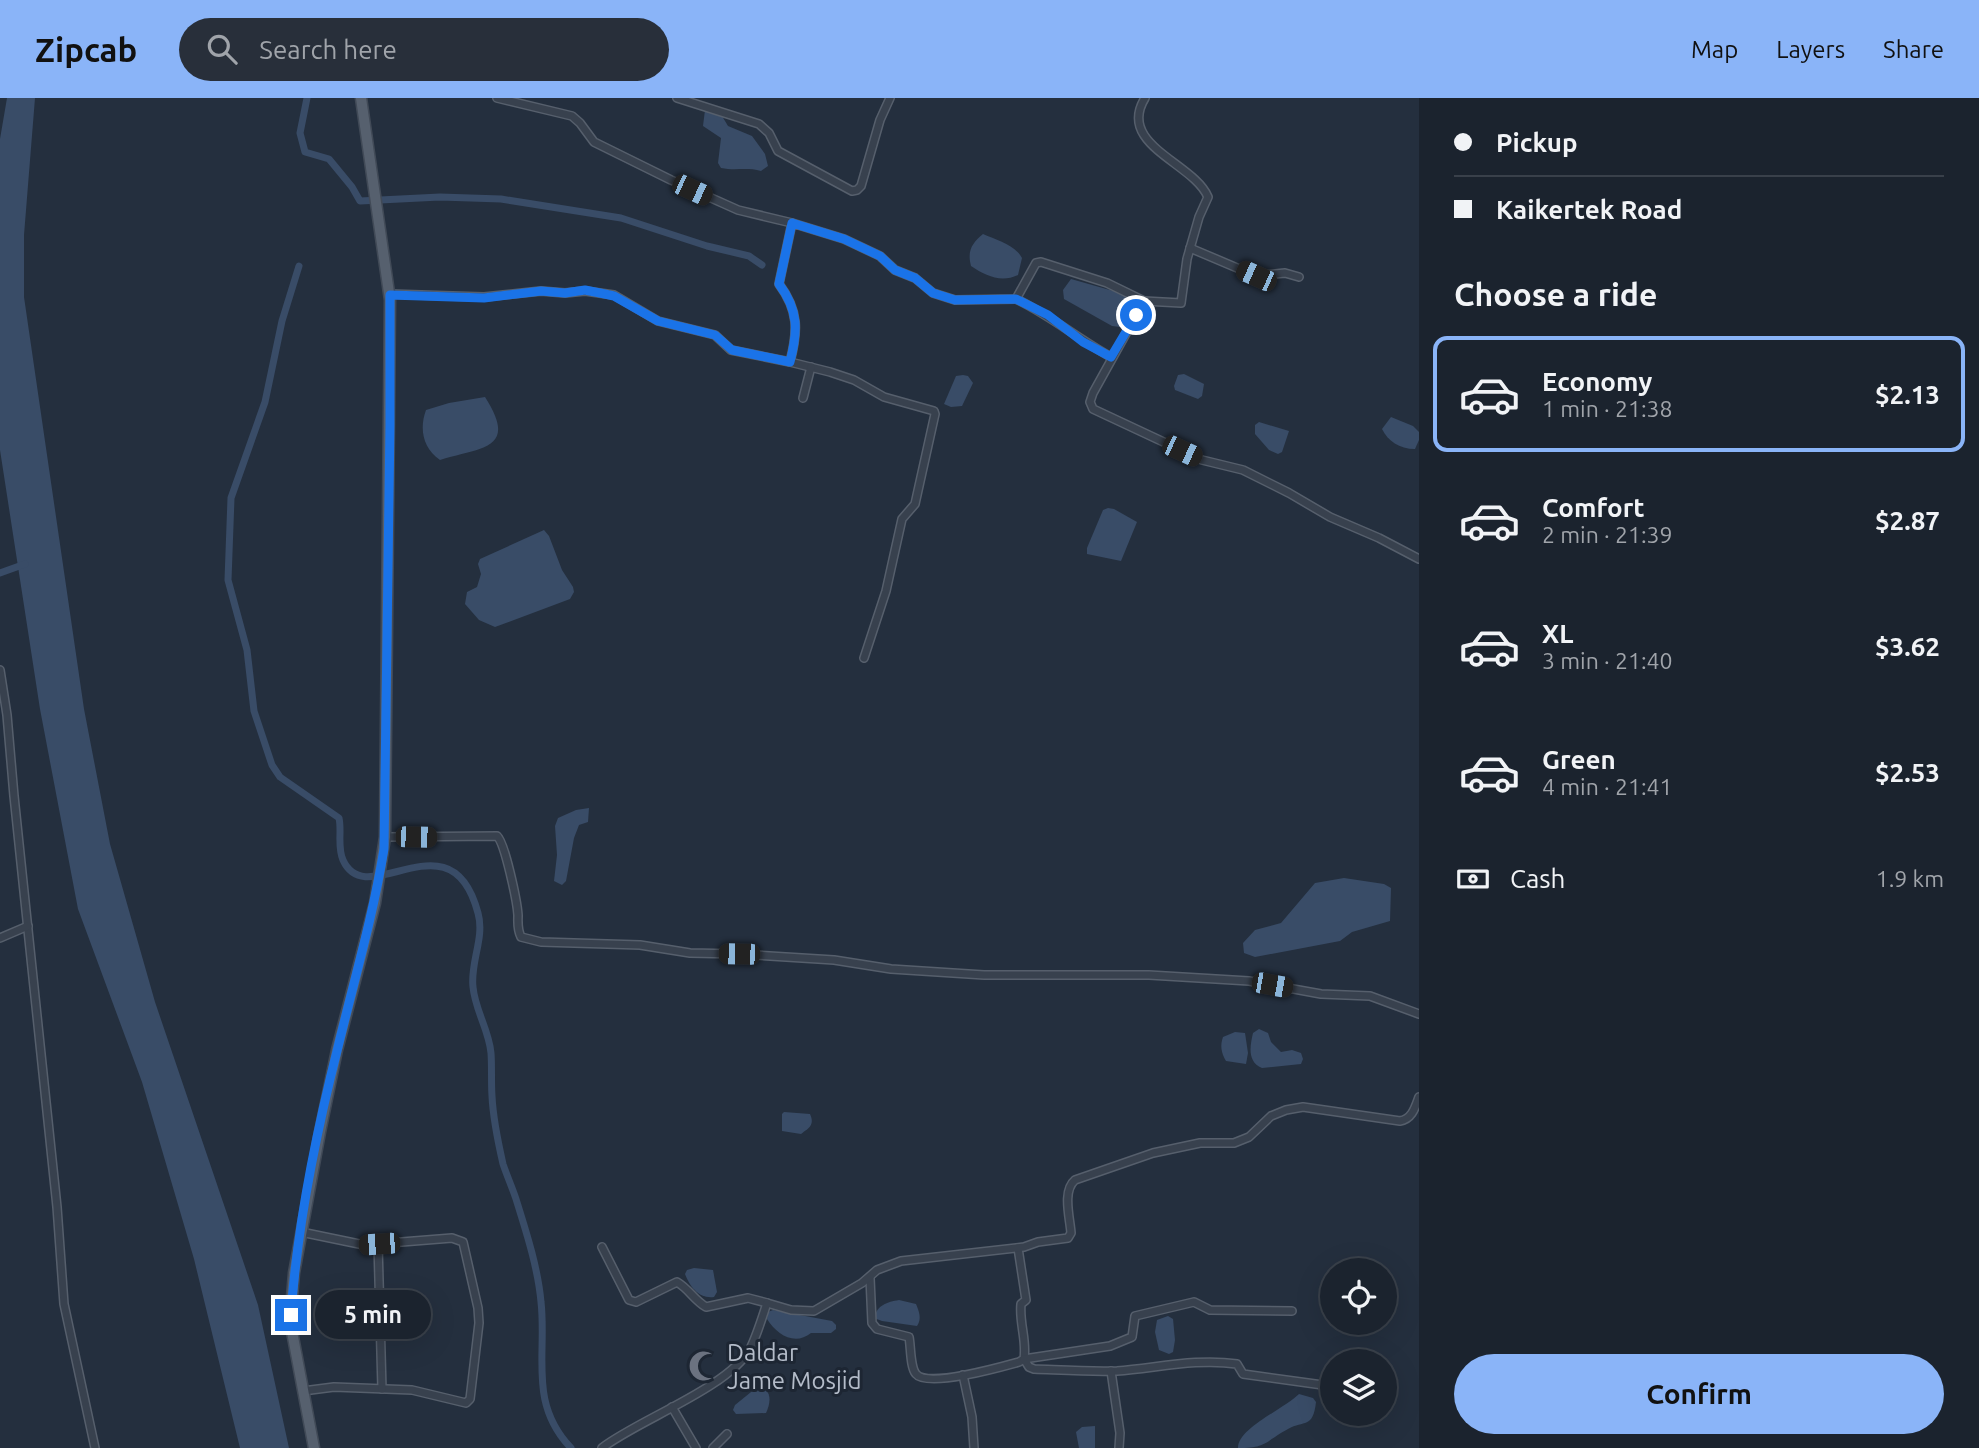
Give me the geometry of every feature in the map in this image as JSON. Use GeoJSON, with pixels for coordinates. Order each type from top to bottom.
{"type":"FeatureCollection","features":[{"type":"Feature","properties":{"kind":"main road"},"geometry":{"type":"LineString","coordinates":[[314,1448],[290,1321],[301,1232],[337,1050],[375,903],[385,836],[390,295],[362,98]]}},
{"type":"Feature","properties":{"kind":"street"},"geometry":{"type":"LineString","coordinates":[[497,98],[572,116],[594,142],[671,180],[738,210],[844,239],[880,256],[895,270],[915,278],[933,293],[955,300],[1016,299],[1048,315],[1083,342],[1111,357]]}},
{"type":"Feature","properties":{"kind":"street"},"geometry":{"type":"LineString","coordinates":[[677,98],[759,124],[769,133],[778,150],[852,191],[861,186],[880,120],[890,98]]}},
{"type":"Feature","properties":{"kind":"street"},"geometry":{"type":"LineString","coordinates":[[1016,299],[1032,267],[1041,262],[1107,283],[1144,301],[1181,303],[1191,248],[1208,197],[1205,188],[1143,134],[1138,120],[1138,109],[1145,98]]}},
{"type":"Feature","properties":{"kind":"street"},"geometry":{"type":"LineString","coordinates":[[790,362],[797,326],[790,299],[779,284],[792,223]]}},
{"type":"Feature","properties":{"kind":"street"},"geometry":{"type":"LineString","coordinates":[[1191,248],[1256,276],[1285,273],[1299,277]]}},
{"type":"Feature","properties":{"kind":"street"},"geometry":{"type":"LineString","coordinates":[[390,295],[484,298],[541,291],[565,293],[585,290],[614,296],[658,321],[715,335],[732,350],[830,372],[854,380],[884,397],[934,411],[915,504],[902,519],[886,591],[864,658]]}},
{"type":"Feature","properties":{"kind":"street"},"geometry":{"type":"LineString","coordinates":[[1144,301],[1111,357],[1090,402],[1093,409],[1202,460],[1243,470],[1330,517],[1379,537],[1419,559]]}},
{"type":"Feature","properties":{"kind":"street"},"geometry":{"type":"LineString","coordinates":[[803,398],[811,367]]}},
{"type":"Feature","properties":{"kind":"street"},"geometry":{"type":"LineString","coordinates":[[0,670],[7,715],[57,1208],[64,1304],[95,1448]]}},
{"type":"Feature","properties":{"kind":"street"},"geometry":{"type":"LineString","coordinates":[[385,836],[497,836],[502,840],[506,853],[518,912],[518,930],[521,937],[541,942],[834,960],[891,969],[984,975],[1149,975],[1249,981],[1321,994],[1370,996],[1419,1014]]}},
{"type":"Feature","properties":{"kind":"street"},"geometry":{"type":"LineString","coordinates":[[0,938],[28,926]]}},
{"type":"Feature","properties":{"kind":"street"},"geometry":{"type":"LineString","coordinates":[[602,1247],[629,1300],[636,1302],[677,1282],[695,1301],[706,1307],[748,1298],[791,1310],[814,1311],[870,1278],[877,1270],[901,1261],[1018,1248],[1068,1238],[1071,1233],[1069,1191],[1070,1183],[1075,1180],[1153,1153],[1200,1143],[1234,1143],[1248,1137],[1271,1116],[1286,1110],[1303,1107],[1400,1121],[1411,1116],[1419,1097]]}},
{"type":"Feature","properties":{"kind":"street"},"geometry":{"type":"LineString","coordinates":[[301,1232],[365,1245],[452,1238],[460,1240],[463,1242],[472,1281],[479,1323],[468,1402],[460,1403],[439,1395],[412,1390],[334,1387],[303,1391]]}},
{"type":"Feature","properties":{"kind":"street"},"geometry":{"type":"LineString","coordinates":[[379,1244],[382,1389]]}},
{"type":"Feature","properties":{"kind":"street"},"geometry":{"type":"LineString","coordinates":[[1018,1248],[1026,1288],[1026,1300],[1021,1304],[1019,1317],[1026,1349],[1024,1359],[1029,1367],[1111,1371],[1158,1365],[1224,1362],[1237,1364],[1243,1374],[1320,1385]]}},
{"type":"Feature","properties":{"kind":"street"},"geometry":{"type":"LineString","coordinates":[[870,1278],[872,1323],[877,1329],[909,1337],[914,1372],[921,1379],[932,1380],[1019,1363],[1024,1359],[1110,1346],[1132,1337],[1135,1316],[1194,1302],[1210,1310],[1292,1311]]}},
{"type":"Feature","properties":{"kind":"street"},"geometry":{"type":"LineString","coordinates":[[601,1448],[720,1377],[749,1350],[767,1303]]}},
{"type":"Feature","properties":{"kind":"street"},"geometry":{"type":"LineString","coordinates":[[1111,1371],[1120,1433],[1119,1448]]}},
{"type":"Feature","properties":{"kind":"street"},"geometry":{"type":"LineString","coordinates":[[963,1375],[972,1417],[974,1448]]}},
{"type":"Feature","properties":{"kind":"street"},"geometry":{"type":"LineString","coordinates":[[672,1407],[696,1448]]}},
{"type":"Feature","properties":{"kind":"street"},"geometry":{"type":"LineString","coordinates":[[713,1448],[727,1434]]}},
{"type":"Feature","properties":{"kind":"water"},"geometry":{"type":"Polygon","coordinates":[[[7,98],[35,98],[24,235],[24,297],[84,709],[110,844],[155,1002],[258,1305],[289,1448],[240,1448],[194,1259],[142,1082],[78,909],[40,709],[0,450],[0,139],[7,98]]]}},
{"type":"Feature","properties":{"kind":"water"},"geometry":{"type":"Polygon","coordinates":[[[705,110],[722,116],[728,126],[752,136],[765,154],[768,166],[761,171],[721,168],[718,163],[721,138],[703,126],[705,110]]]}},
{"type":"Feature","properties":{"kind":"water"},"geometry":{"type":"Polygon","coordinates":[[[983,234],[1005,243],[1019,253],[1022,258],[1018,275],[994,277],[971,266],[971,248],[983,234]]]}},
{"type":"Feature","properties":{"kind":"water"},"geometry":{"type":"Polygon","coordinates":[[[1071,279],[1124,294],[1128,299],[1125,322],[1120,327],[1112,326],[1064,299],[1063,290],[1071,279]]]}},
{"type":"Feature","properties":{"kind":"water"},"geometry":{"type":"Polygon","coordinates":[[[1184,374],[1204,384],[1202,396],[1198,399],[1175,390],[1178,375],[1184,374]]]}},
{"type":"Feature","properties":{"kind":"water"},"geometry":{"type":"Polygon","coordinates":[[[956,376],[968,376],[973,383],[962,406],[951,407],[944,404],[956,376]]]}},
{"type":"Feature","properties":{"kind":"water"},"geometry":{"type":"Polygon","coordinates":[[[485,397],[495,414],[497,437],[491,444],[440,460],[430,450],[424,438],[426,410],[485,397]]]}},
{"type":"Feature","properties":{"kind":"water"},"geometry":{"type":"Polygon","coordinates":[[[1391,417],[1413,426],[1419,432],[1415,449],[1399,446],[1384,433],[1382,429],[1391,417]]]}},
{"type":"Feature","properties":{"kind":"water"},"geometry":{"type":"Polygon","coordinates":[[[1259,422],[1289,431],[1282,452],[1278,454],[1269,450],[1255,434],[1255,425],[1259,422]]]}},
{"type":"Feature","properties":{"kind":"water"},"geometry":{"type":"Polygon","coordinates":[[[1108,508],[1137,522],[1121,561],[1087,554],[1103,510],[1108,508]]]}},
{"type":"Feature","properties":{"kind":"water"},"geometry":{"type":"Polygon","coordinates":[[[544,530],[573,587],[574,592],[570,599],[495,627],[479,620],[465,604],[467,592],[477,587],[481,574],[478,564],[480,559],[544,530]]]}},
{"type":"Feature","properties":{"kind":"water"},"geometry":{"type":"Polygon","coordinates":[[[589,808],[588,822],[579,825],[574,838],[566,881],[562,885],[554,881],[557,855],[555,826],[558,818],[589,808]]]}},
{"type":"Feature","properties":{"kind":"water"},"geometry":{"type":"Polygon","coordinates":[[[1344,878],[1384,884],[1391,888],[1390,921],[1352,932],[1340,941],[1255,957],[1244,953],[1243,943],[1255,930],[1281,923],[1315,883],[1344,878]]]}},
{"type":"Feature","properties":{"kind":"water"},"geometry":{"type":"Polygon","coordinates":[[[1259,1029],[1268,1033],[1271,1042],[1281,1052],[1292,1050],[1301,1053],[1301,1064],[1262,1068],[1257,1065],[1252,1058],[1251,1048],[1253,1033],[1259,1029]]]}},
{"type":"Feature","properties":{"kind":"water"},"geometry":{"type":"Polygon","coordinates":[[[1235,1032],[1245,1033],[1248,1053],[1246,1064],[1226,1061],[1223,1055],[1223,1037],[1235,1032]]]}},
{"type":"Feature","properties":{"kind":"water"},"geometry":{"type":"Polygon","coordinates":[[[784,1112],[810,1114],[810,1126],[801,1134],[782,1131],[784,1112]]]}},
{"type":"Feature","properties":{"kind":"water"},"geometry":{"type":"Polygon","coordinates":[[[687,1270],[713,1270],[717,1292],[714,1297],[700,1294],[690,1283],[685,1274],[687,1270]]]}},
{"type":"Feature","properties":{"kind":"water"},"geometry":{"type":"Polygon","coordinates":[[[899,1300],[916,1304],[920,1318],[917,1326],[874,1318],[883,1305],[899,1300]]]}},
{"type":"Feature","properties":{"kind":"water"},"geometry":{"type":"Polygon","coordinates":[[[773,1310],[832,1321],[836,1329],[831,1333],[811,1333],[793,1339],[781,1334],[767,1319],[768,1312],[773,1310]]]}},
{"type":"Feature","properties":{"kind":"water"},"geometry":{"type":"Polygon","coordinates":[[[1168,1316],[1173,1319],[1175,1340],[1173,1352],[1169,1354],[1159,1350],[1155,1332],[1157,1320],[1168,1316]]]}},
{"type":"Feature","properties":{"kind":"water"},"geometry":{"type":"Polygon","coordinates":[[[756,1388],[768,1393],[770,1400],[766,1413],[736,1414],[733,1410],[735,1405],[756,1388]]]}},
{"type":"Feature","properties":{"kind":"water"},"geometry":{"type":"Polygon","coordinates":[[[1299,1394],[1313,1398],[1316,1402],[1310,1420],[1260,1445],[1238,1448],[1245,1433],[1299,1394]]]}},
{"type":"Feature","properties":{"kind":"water"},"geometry":{"type":"Polygon","coordinates":[[[1095,1426],[1095,1448],[1079,1448],[1076,1432],[1082,1427],[1095,1426]]]}},
{"type":"Feature","properties":{"kind":"waterway"},"geometry":{"type":"LineString","coordinates":[[307,98],[300,133],[305,152],[329,159],[360,201],[440,197],[501,199],[621,218],[707,246],[749,256],[762,265]]}},
{"type":"Feature","properties":{"kind":"waterway"},"geometry":{"type":"LineString","coordinates":[[299,266],[282,321],[265,402],[231,498],[228,580],[247,650],[254,711],[272,765],[280,777],[339,818],[341,855],[355,874],[370,877],[430,866],[449,869],[465,884],[478,913],[480,932],[473,987],[490,1045],[496,1130],[503,1164],[531,1250],[539,1289],[544,1396],[549,1414],[571,1448]]}},
{"type":"Feature","properties":{"kind":"waterway"},"geometry":{"type":"LineString","coordinates":[[0,573],[25,564]]}},
{"type":"Feature","properties":{"kind":"place","name":"Daldar Jame Mosjid"},"geometry":{"type":"Point","coordinates":[704,1366]}},
{"type":"Feature","properties":{"kind":"route"},"geometry":{"type":"LineString","coordinates":[[291,1315],[294,1273],[310,1181],[337,1050],[375,903],[384,849],[390,295],[484,298],[541,291],[565,293],[585,290],[614,296],[658,321],[715,335],[732,350],[790,362],[797,326],[790,299],[779,284],[792,223],[844,239],[880,256],[895,270],[915,278],[933,293],[955,300],[1016,299],[1048,315],[1083,342],[1111,357],[1136,315]]}}]}
